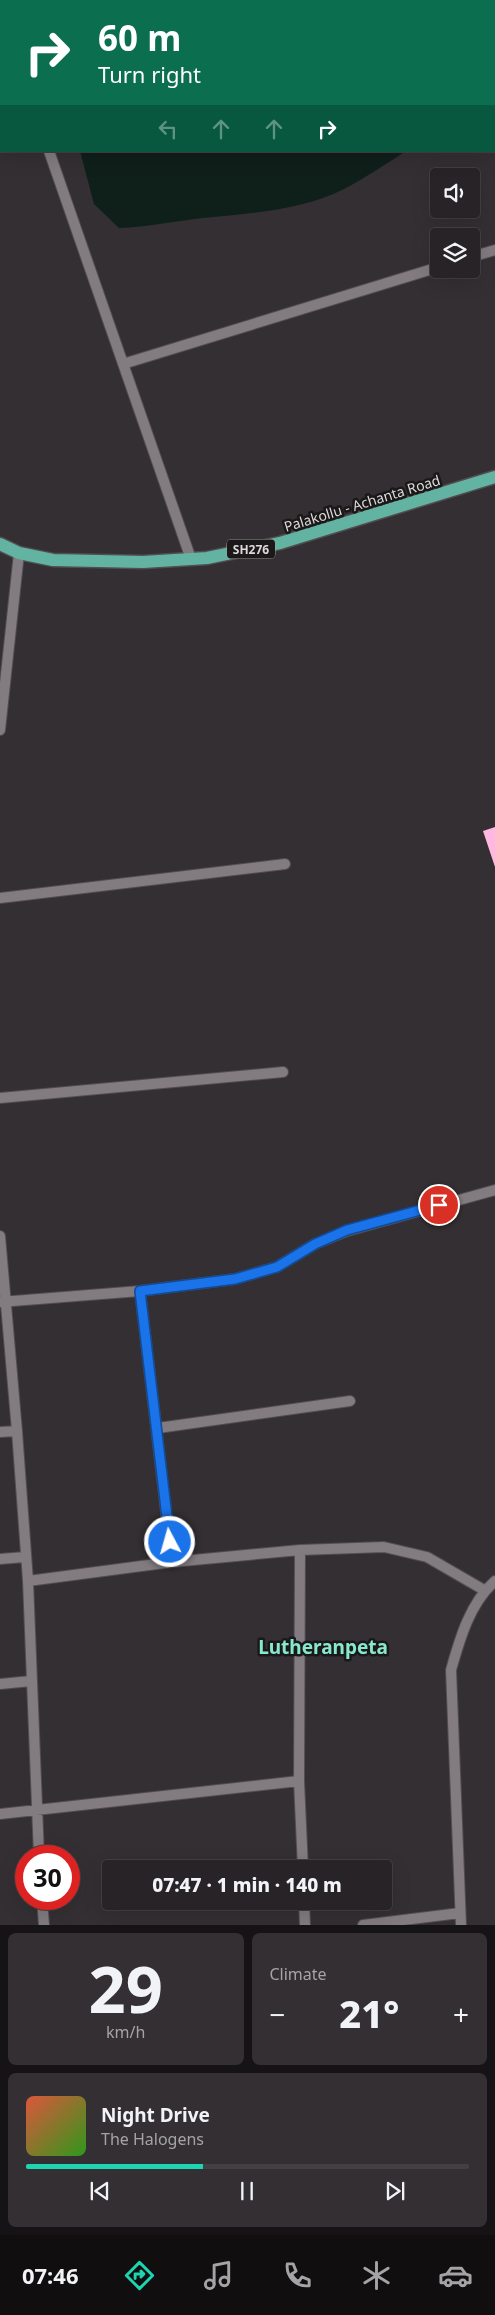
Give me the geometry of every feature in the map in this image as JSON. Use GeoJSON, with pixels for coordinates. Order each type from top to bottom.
{"type":"FeatureCollection","features":[{"type":"Feature","properties":{"kind":"main road","name":"Palakollu - Achanta Road"},"geometry":{"type":"LineString","coordinates":[[0,544],[19,553],[53,560],[143,562],[207,558],[280,544],[495,477]]}},
{"type":"Feature","properties":{"kind":"street"},"geometry":{"type":"LineString","coordinates":[[49,152],[191,559]]}},
{"type":"Feature","properties":{"kind":"street"},"geometry":{"type":"LineString","coordinates":[[480,254],[495,250]]}},
{"type":"Feature","properties":{"kind":"street"},"geometry":{"type":"LineString","coordinates":[[123,364],[430,270]]}},
{"type":"Feature","properties":{"kind":"street"},"geometry":{"type":"LineString","coordinates":[[0,730],[19,553]]}},
{"type":"Feature","properties":{"kind":"street"},"geometry":{"type":"LineString","coordinates":[[0,898],[284,864]]}},
{"type":"Feature","properties":{"kind":"street"},"geometry":{"type":"LineString","coordinates":[[0,1098],[282,1072]]}},
{"type":"Feature","properties":{"kind":"street"},"geometry":{"type":"LineString","coordinates":[[2,1302],[140,1291],[235,1279],[277,1267],[315,1244],[347,1230],[495,1190]]}},
{"type":"Feature","properties":{"kind":"street"},"geometry":{"type":"LineString","coordinates":[[0,1236],[2,1302],[17,1430],[28,1581],[38,1845]]}},
{"type":"Feature","properties":{"kind":"street"},"geometry":{"type":"LineString","coordinates":[[140,1291],[158,1428],[172,1562]]}},
{"type":"Feature","properties":{"kind":"street"},"geometry":{"type":"LineString","coordinates":[[158,1428],[350,1402]]}},
{"type":"Feature","properties":{"kind":"street"},"geometry":{"type":"LineString","coordinates":[[0,1432],[17,1430]]}},
{"type":"Feature","properties":{"kind":"street"},"geometry":{"type":"LineString","coordinates":[[28,1581],[172,1562],[300,1550],[384,1547],[427,1557],[484,1590]]}},
{"type":"Feature","properties":{"kind":"street"},"geometry":{"type":"LineString","coordinates":[[300,1550],[299,1782],[302,1860]]}},
{"type":"Feature","properties":{"kind":"street"},"geometry":{"type":"LineString","coordinates":[[0,1559],[25,1557]]}},
{"type":"Feature","properties":{"kind":"street"},"geometry":{"type":"LineString","coordinates":[[461,1925],[451,1670],[462,1632],[484,1590],[495,1581]]}},
{"type":"Feature","properties":{"kind":"street"},"geometry":{"type":"LineString","coordinates":[[0,1684],[31,1681]]}},
{"type":"Feature","properties":{"kind":"street"},"geometry":{"type":"LineString","coordinates":[[0,1814],[299,1782]]}},
{"type":"Feature","properties":{"kind":"street"},"geometry":{"type":"LineString","coordinates":[[43,1910],[44,1925]]}},
{"type":"Feature","properties":{"kind":"street"},"geometry":{"type":"LineString","coordinates":[[304,1910],[305,1925]]}},
{"type":"Feature","properties":{"kind":"street"},"geometry":{"type":"LineString","coordinates":[[363,1925],[460,1913]]}},
{"type":"Feature","properties":{"kind":"shaded area"},"geometry":{"type":"Polygon","coordinates":[[[80,152],[404,152],[344,189],[310,202],[275,210],[119,228],[94,204],[80,152]]]}},
{"type":"Feature","properties":{"kind":"building"},"geometry":{"type":"Polygon","coordinates":[[[495,827],[495,867],[483,831],[495,827]]]}},
{"type":"Feature","properties":{"kind":"district","name":"Lutheranpeta"},"geometry":{"type":"Point","coordinates":[323,1647]}},
{"type":"Feature","properties":{"kind":"route"},"geometry":{"type":"LineString","coordinates":[[170,1542],[158,1428],[140,1291],[235,1279],[277,1267],[315,1244],[347,1230],[439,1205]]}}]}
